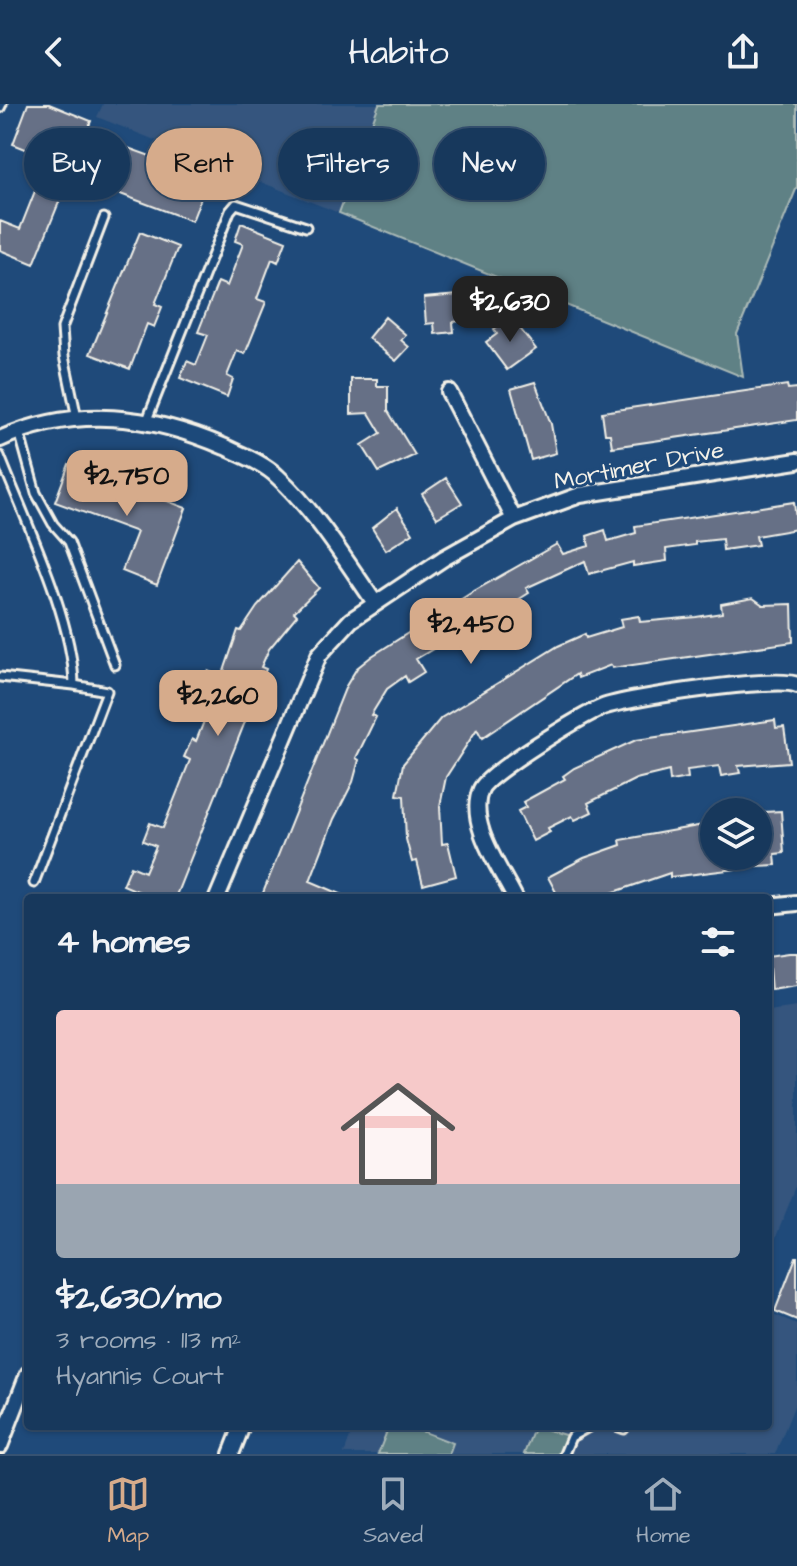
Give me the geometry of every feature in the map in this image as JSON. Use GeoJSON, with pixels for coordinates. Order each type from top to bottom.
{"type":"FeatureCollection","features":[{"type":"Feature","properties":{"kind":"street"},"geometry":{"type":"LineString","coordinates":[[449,392],[514,519]]}},
{"type":"Feature","properties":{"kind":"street"},"geometry":{"type":"LineString","coordinates":[[0,439],[19,431],[77,420],[147,420],[210,441],[277,476],[375,603]]}},
{"type":"Feature","properties":{"kind":"street","name":"Mortimer Drive"},"geometry":{"type":"LineString","coordinates":[[219,894],[319,655],[335,635],[375,603],[514,519],[580,495],[797,461]]}},
{"type":"Feature","properties":{"kind":"street"},"geometry":{"type":"LineString","coordinates":[[513,894],[483,833],[478,814],[481,789],[497,772],[603,707],[652,697],[772,682],[797,685]]}},
{"type":"Feature","properties":{"kind":"street"},"geometry":{"type":"LineString","coordinates":[[772,906],[797,903]]}},
{"type":"Feature","properties":{"kind":"street"},"geometry":{"type":"LineString","coordinates":[[0,1446],[24,1384]]}},
{"type":"Feature","properties":{"kind":"street"},"geometry":{"type":"LineString","coordinates":[[231,1454],[240,1430]]}},
{"type":"Feature","properties":{"kind":"lane"},"geometry":{"type":"LineString","coordinates":[[147,420],[230,211],[236,204],[247,206],[306,227]]}},
{"type":"Feature","properties":{"kind":"lane"},"geometry":{"type":"LineString","coordinates":[[77,420],[64,356],[62,328],[104,218]]}},
{"type":"Feature","properties":{"kind":"lane"},"geometry":{"type":"LineString","coordinates":[[19,431],[36,493],[53,524],[69,542],[115,665]]}},
{"type":"Feature","properties":{"kind":"lane"},"geometry":{"type":"LineString","coordinates":[[0,456],[74,655],[74,685]]}},
{"type":"Feature","properties":{"kind":"lane"},"geometry":{"type":"LineString","coordinates":[[0,677],[107,691],[34,883]]}},
{"type":"Feature","properties":{"kind":"lane"},"geometry":{"type":"LineString","coordinates":[[564,1454],[571,1437],[583,1430]]}},
{"type":"Feature","properties":{"kind":"shaded area"},"geometry":{"type":"Polygon","coordinates":[[[103,104],[379,104],[370,128],[278,128],[278,189],[262,182],[262,128],[146,128],[146,136],[97,117],[103,104]]]}},
{"type":"Feature","properties":{"kind":"shaded area"},"geometry":{"type":"Polygon","coordinates":[[[306,200],[344,200],[339,213],[306,200]]]}},
{"type":"Feature","properties":{"kind":"shaded area"},"geometry":{"type":"Polygon","coordinates":[[[797,1007],[797,1184],[772,1247],[772,1010],[797,1007]]]}},
{"type":"Feature","properties":{"kind":"shaded area"},"geometry":{"type":"Polygon","coordinates":[[[772,1314],[797,1324],[797,1399],[775,1454],[344,1454],[353,1430],[772,1430],[772,1314]]]}},
{"type":"Feature","properties":{"kind":"green space"},"geometry":{"type":"Polygon","coordinates":[[[379,104],[797,104],[797,187],[737,334],[743,377],[339,213],[344,200],[418,200],[418,128],[370,128],[379,104]]]}},
{"type":"Feature","properties":{"kind":"green space"},"geometry":{"type":"Polygon","coordinates":[[[387,1430],[419,1430],[453,1443],[449,1454],[378,1454],[387,1430]]]}},
{"type":"Feature","properties":{"kind":"green space"},"geometry":{"type":"Polygon","coordinates":[[[533,1430],[548,1430],[568,1436],[561,1454],[524,1454],[533,1430]]]}},
{"type":"Feature","properties":{"kind":"building"},"geometry":{"type":"Polygon","coordinates":[[[28,104],[49,104],[91,121],[88,128],[24,128],[24,148],[13,144],[28,104]]]}},
{"type":"Feature","properties":{"kind":"building"},"geometry":{"type":"Polygon","coordinates":[[[130,149],[146,154],[146,200],[200,200],[192,221],[130,198],[130,149]]]}},
{"type":"Feature","properties":{"kind":"building"},"geometry":{"type":"Polygon","coordinates":[[[31,200],[60,200],[34,264],[0,250],[0,221],[20,229],[31,200]]]}},
{"type":"Feature","properties":{"kind":"building"},"geometry":{"type":"Polygon","coordinates":[[[241,223],[286,241],[278,262],[272,259],[257,299],[266,302],[245,354],[237,351],[227,376],[233,379],[227,397],[180,378],[187,361],[196,365],[208,335],[198,332],[218,282],[227,286],[243,244],[235,241],[241,223]]]}},
{"type":"Feature","properties":{"kind":"building"},"geometry":{"type":"Polygon","coordinates":[[[140,232],[178,247],[155,304],[162,307],[154,327],[147,324],[130,369],[90,354],[140,232]]]}},
{"type":"Feature","properties":{"kind":"building"},"geometry":{"type":"Polygon","coordinates":[[[458,295],[460,321],[453,322],[454,332],[435,334],[434,323],[426,324],[424,298],[458,295]]]}},
{"type":"Feature","properties":{"kind":"building"},"geometry":{"type":"Polygon","coordinates":[[[385,317],[406,335],[401,340],[409,347],[396,361],[368,338],[385,317]]]}},
{"type":"Feature","properties":{"kind":"building"},"geometry":{"type":"Polygon","coordinates":[[[511,317],[536,349],[507,370],[486,342],[497,334],[494,329],[511,317]]]}},
{"type":"Feature","properties":{"kind":"building"},"geometry":{"type":"Polygon","coordinates":[[[351,379],[377,379],[377,386],[388,386],[388,411],[415,455],[379,472],[362,445],[381,433],[369,413],[351,414],[351,379]]]}},
{"type":"Feature","properties":{"kind":"building"},"geometry":{"type":"Polygon","coordinates":[[[535,382],[551,424],[556,453],[531,460],[511,389],[535,382]]]}},
{"type":"Feature","properties":{"kind":"building"},"geometry":{"type":"Polygon","coordinates":[[[787,385],[788,389],[797,388],[797,420],[612,447],[610,434],[605,434],[602,412],[787,385]]]}},
{"type":"Feature","properties":{"kind":"building"},"geometry":{"type":"Polygon","coordinates":[[[69,464],[186,508],[157,585],[122,571],[137,532],[55,502],[69,464]]]}},
{"type":"Feature","properties":{"kind":"building"},"geometry":{"type":"Polygon","coordinates":[[[446,478],[462,503],[437,518],[422,494],[446,478]]]}},
{"type":"Feature","properties":{"kind":"building"},"geometry":{"type":"Polygon","coordinates":[[[794,502],[797,529],[756,536],[758,545],[723,550],[722,539],[695,542],[695,545],[666,549],[667,561],[633,566],[633,562],[589,574],[585,561],[526,588],[529,593],[505,608],[502,603],[477,619],[479,622],[416,659],[424,672],[408,682],[405,676],[387,689],[371,715],[376,717],[356,758],[359,760],[353,782],[334,819],[310,881],[341,894],[263,894],[346,686],[357,668],[474,591],[557,544],[563,554],[589,546],[587,536],[605,530],[608,541],[636,533],[635,526],[794,502]]]}},
{"type":"Feature","properties":{"kind":"building"},"geometry":{"type":"Polygon","coordinates":[[[397,508],[413,533],[386,550],[372,528],[397,508]]]}},
{"type":"Feature","properties":{"kind":"building"},"geometry":{"type":"Polygon","coordinates":[[[297,562],[319,588],[294,612],[297,615],[269,649],[261,667],[266,669],[177,894],[144,894],[123,885],[131,866],[145,872],[156,846],[143,841],[150,823],[163,828],[190,760],[184,757],[192,739],[196,741],[215,694],[201,688],[208,671],[222,677],[238,630],[241,631],[257,607],[297,562]]]}},
{"type":"Feature","properties":{"kind":"building"},"geometry":{"type":"Polygon","coordinates":[[[753,598],[763,605],[792,604],[793,642],[612,668],[611,665],[578,678],[577,674],[482,738],[477,729],[446,777],[440,806],[442,844],[448,843],[456,876],[423,885],[417,861],[412,862],[406,839],[404,796],[397,795],[403,764],[441,718],[558,646],[585,634],[586,638],[622,627],[620,619],[639,616],[640,622],[722,613],[721,604],[753,598]]]}},
{"type":"Feature","properties":{"kind":"building"},"geometry":{"type":"Polygon","coordinates":[[[775,720],[776,728],[784,727],[789,762],[738,766],[740,773],[721,776],[719,766],[687,770],[688,778],[670,781],[669,771],[636,779],[588,803],[592,812],[575,820],[572,816],[548,828],[550,832],[533,841],[518,811],[526,807],[523,802],[565,779],[563,776],[574,768],[636,740],[775,720]]]}},
{"type":"Feature","properties":{"kind":"building"},"geometry":{"type":"Polygon","coordinates":[[[781,811],[784,853],[775,854],[776,865],[772,865],[772,812],[781,811]]]}},
{"type":"Feature","properties":{"kind":"building"},"geometry":{"type":"Polygon","coordinates":[[[700,826],[700,870],[728,870],[670,877],[670,873],[609,894],[557,894],[548,877],[584,858],[621,845],[620,840],[700,826]]]}},
{"type":"Feature","properties":{"kind":"building"},"geometry":{"type":"Polygon","coordinates":[[[797,953],[797,986],[772,990],[772,955],[797,953]]]}},
{"type":"Feature","properties":{"kind":"building"},"geometry":{"type":"Polygon","coordinates":[[[797,1257],[797,1320],[775,1311],[797,1257]]]}}]}
